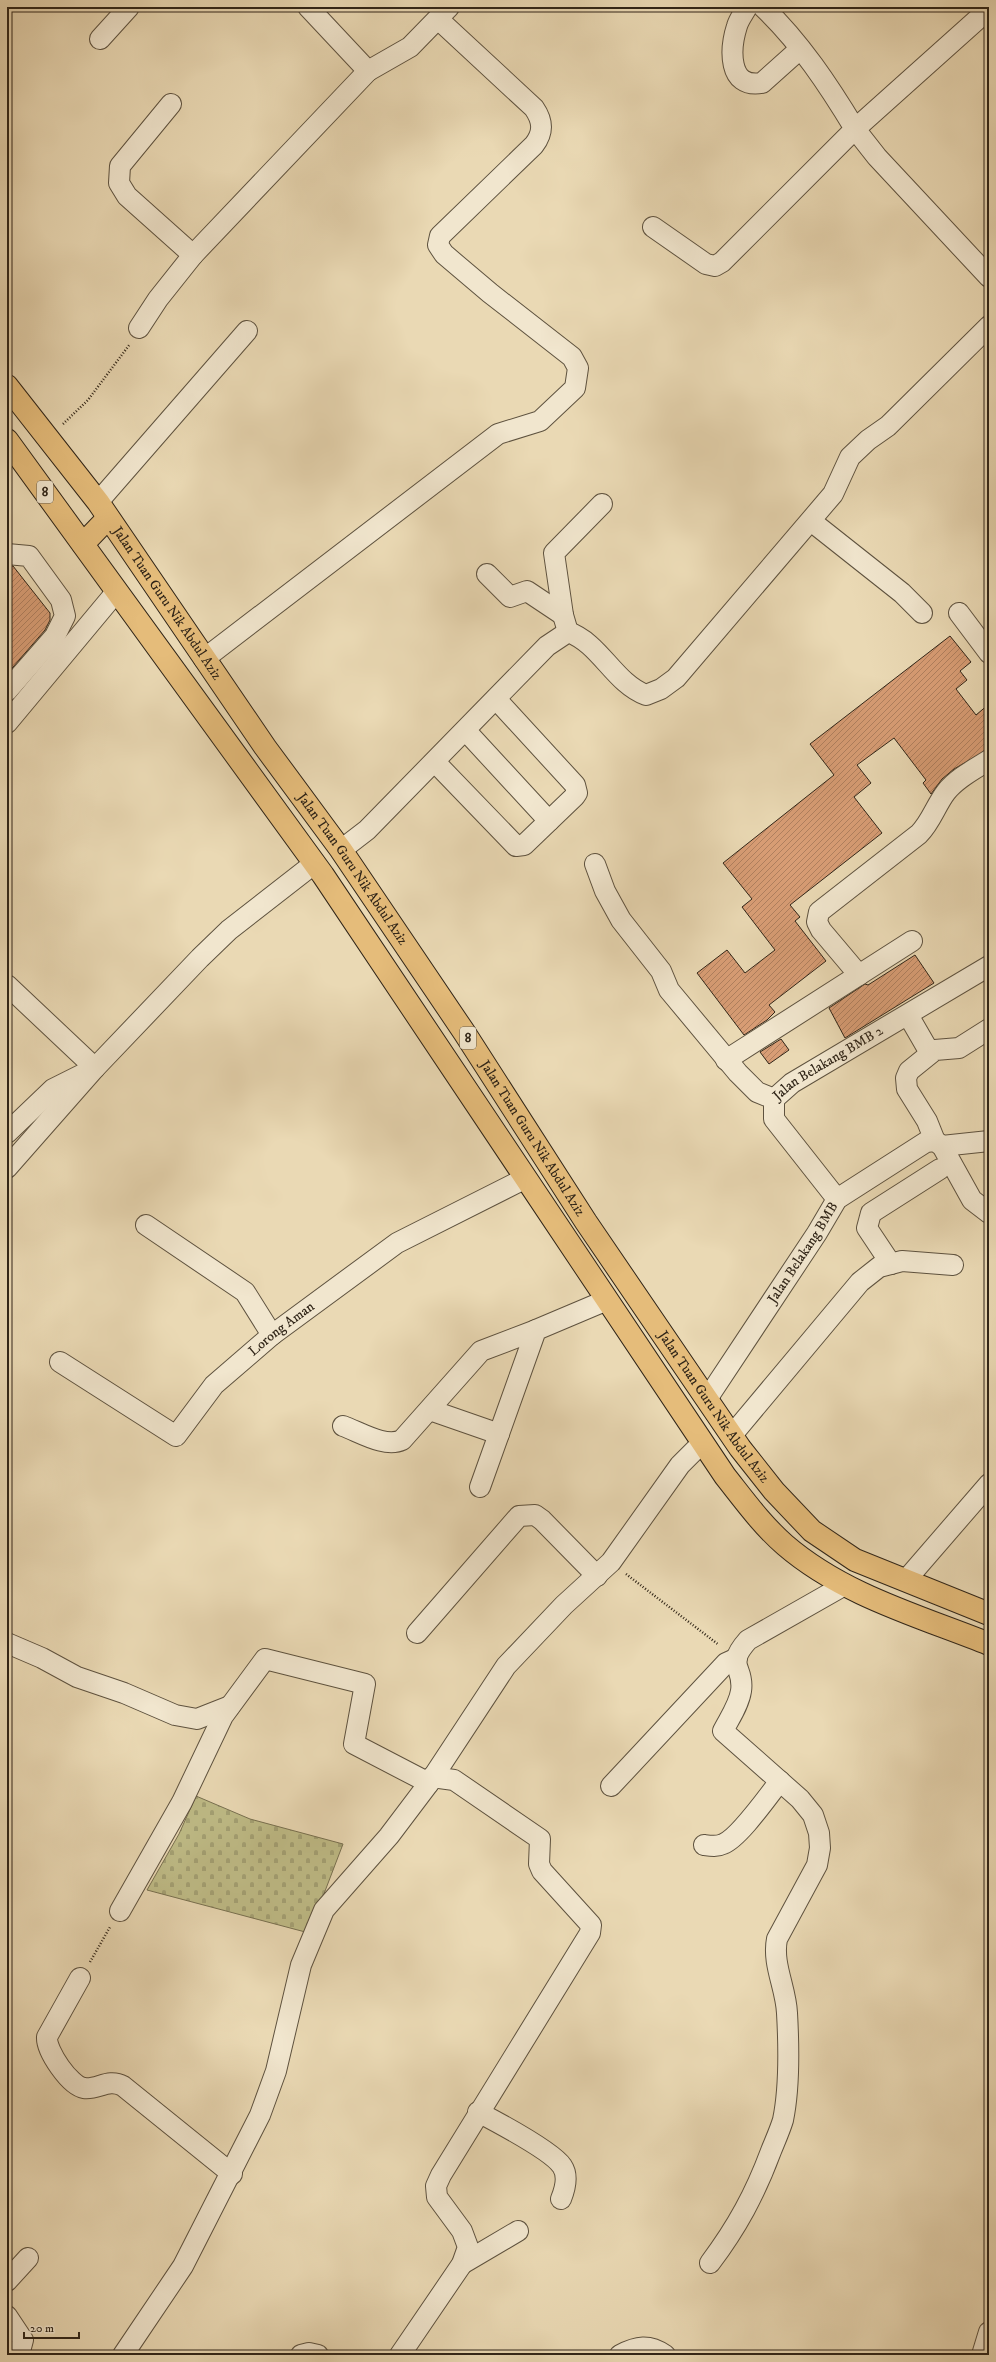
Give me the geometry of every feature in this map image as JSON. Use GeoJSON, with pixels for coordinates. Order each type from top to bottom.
{"type":"FeatureCollection","features":[{"type":"Feature","properties":{"kind":"main road","name":"Jalan Tuan Guru Nik Abdul Aziz"},"geometry":{"type":"LineString","coordinates":[[7,386],[103,510],[204,659],[341,850],[464,1032],[586,1222],[732,1435],[774,1491],[812,1531],[855,1560],[989,1614]]}},
{"type":"Feature","properties":{"kind":"main road","name":"Jalan Tuan Guru Nik Abdul Aziz"},"geometry":{"type":"LineString","coordinates":[[7,440],[315,863],[702,1443],[744,1500],[784,1544],[815,1568],[843,1586],[989,1644]]}},
{"type":"Feature","properties":{"kind":"main road"},"geometry":{"type":"LineString","coordinates":[[83,544],[103,510]]}},
{"type":"Feature","properties":{"kind":"main road"},"geometry":{"type":"LineString","coordinates":[[442,1052],[452,1054],[456,1052],[463,1042],[464,1032]]}},
{"type":"Feature","properties":{"kind":"street"},"geometry":{"type":"LineString","coordinates":[[100,39],[130,7]]}},
{"type":"Feature","properties":{"kind":"street"},"geometry":{"type":"LineString","coordinates":[[308,7],[368,71]]}},
{"type":"Feature","properties":{"kind":"street"},"geometry":{"type":"LineString","coordinates":[[747,7],[736,30],[732,58],[733,66],[740,78],[754,84],[762,83],[800,49]]}},
{"type":"Feature","properties":{"kind":"street"},"geometry":{"type":"LineString","coordinates":[[763,7],[779,22],[800,49],[828,86],[855,129],[877,157],[989,277]]}},
{"type":"Feature","properties":{"kind":"street"},"geometry":{"type":"LineString","coordinates":[[653,227],[706,264],[715,266],[722,262],[855,129],[989,10]]}},
{"type":"Feature","properties":{"kind":"street"},"geometry":{"type":"LineString","coordinates":[[139,328],[158,299],[193,254],[368,71],[410,46],[443,13],[534,108],[542,122],[539,138],[534,145],[440,236],[438,246],[444,254],[572,357],[578,368],[577,383],[569,396],[536,423],[504,431],[498,434],[204,659]]}},
{"type":"Feature","properties":{"kind":"street"},"geometry":{"type":"LineString","coordinates":[[171,104],[120,166],[119,183],[127,196],[193,254]]}},
{"type":"Feature","properties":{"kind":"street"},"geometry":{"type":"LineString","coordinates":[[487,574],[510,597],[527,592],[586,642],[634,691],[646,695],[661,690],[676,678],[833,494],[850,457],[868,440],[888,426],[989,326]]}},
{"type":"Feature","properties":{"kind":"street"},"geometry":{"type":"LineString","coordinates":[[103,510],[247,331]]}},
{"type":"Feature","properties":{"kind":"street"},"geometry":{"type":"LineString","coordinates":[[341,850],[367,830],[466,731],[547,646],[565,624],[554,553],[602,504]]}},
{"type":"Feature","properties":{"kind":"street"},"geometry":{"type":"LineString","coordinates":[[811,521],[902,593],[922,613]]}},
{"type":"Feature","properties":{"kind":"street"},"geometry":{"type":"LineString","coordinates":[[7,554],[30,556],[61,600],[65,616],[55,636],[7,691]]}},
{"type":"Feature","properties":{"kind":"street"},"geometry":{"type":"LineString","coordinates":[[7,723],[117,591]]}},
{"type":"Feature","properties":{"kind":"street"},"geometry":{"type":"LineString","coordinates":[[959,613],[989,653]]}},
{"type":"Feature","properties":{"kind":"street"},"geometry":{"type":"LineString","coordinates":[[435,762],[516,846],[524,844],[575,796],[577,788],[496,700]]}},
{"type":"Feature","properties":{"kind":"street"},"geometry":{"type":"LineString","coordinates":[[466,731],[549,821]]}},
{"type":"Feature","properties":{"kind":"street"},"geometry":{"type":"LineString","coordinates":[[858,975],[821,930],[817,922],[819,912],[919,834],[929,822],[947,791],[962,777],[989,760]]}},
{"type":"Feature","properties":{"kind":"street"},"geometry":{"type":"LineString","coordinates":[[7,1168],[95,1068],[229,930],[315,863]]}},
{"type":"Feature","properties":{"kind":"street"},"geometry":{"type":"LineString","coordinates":[[595,864],[605,891],[621,920],[661,971],[669,990],[726,1060],[757,1092],[774,1099]]}},
{"type":"Feature","properties":{"kind":"street"},"geometry":{"type":"LineString","coordinates":[[726,1060],[912,941]]}},
{"type":"Feature","properties":{"kind":"street","name":"Jalan Belakang BMB 2"},"geometry":{"type":"LineString","coordinates":[[837,1199],[774,1119],[774,1099],[792,1083],[989,966]]}},
{"type":"Feature","properties":{"kind":"street"},"geometry":{"type":"LineString","coordinates":[[7,985],[95,1068]]}},
{"type":"Feature","properties":{"kind":"street"},"geometry":{"type":"LineString","coordinates":[[908,1014],[930,1053]]}},
{"type":"Feature","properties":{"kind":"street"},"geometry":{"type":"LineString","coordinates":[[989,1029],[959,1048],[940,1049],[930,1053],[909,1071],[906,1084],[938,1144],[972,1200],[989,1213]]}},
{"type":"Feature","properties":{"kind":"street"},"geometry":{"type":"LineString","coordinates":[[7,1133],[50,1090],[95,1068]]}},
{"type":"Feature","properties":{"kind":"street","name":"Jalan Belakang BMB"},"geometry":{"type":"LineString","coordinates":[[707,1398],[817,1233],[837,1199],[926,1142],[938,1144],[989,1141]]}},
{"type":"Feature","properties":{"kind":"street"},"geometry":{"type":"LineString","coordinates":[[891,1264],[867,1228],[871,1213],[940,1169]]}},
{"type":"Feature","properties":{"kind":"street","name":"Lorong Aman"},"geometry":{"type":"LineString","coordinates":[[60,1362],[176,1436],[214,1385],[272,1335],[397,1243],[526,1178]]}},
{"type":"Feature","properties":{"kind":"street"},"geometry":{"type":"LineString","coordinates":[[146,1225],[245,1292],[272,1335]]}},
{"type":"Feature","properties":{"kind":"street"},"geometry":{"type":"LineString","coordinates":[[732,1435],[860,1282],[879,1267],[902,1261],[953,1265]]}},
{"type":"Feature","properties":{"kind":"street"},"geometry":{"type":"LineString","coordinates":[[343,1426],[386,1442],[397,1442],[407,1436],[481,1351],[607,1300]]}},
{"type":"Feature","properties":{"kind":"street"},"geometry":{"type":"LineString","coordinates":[[480,1487],[536,1330]]}},
{"type":"Feature","properties":{"kind":"street"},"geometry":{"type":"LineString","coordinates":[[430,1410],[499,1434]]}},
{"type":"Feature","properties":{"kind":"street"},"geometry":{"type":"LineString","coordinates":[[123,2355],[183,2266],[232,2174],[260,2115],[276,2071],[301,1965],[315,1928],[324,1910],[389,1836],[431,1780],[506,1666],[564,1605],[611,1562],[680,1465],[702,1443]]}},
{"type":"Feature","properties":{"kind":"street"},"geometry":{"type":"LineString","coordinates":[[906,1580],[989,1484]]}},
{"type":"Feature","properties":{"kind":"street"},"geometry":{"type":"LineString","coordinates":[[417,1633],[519,1516],[535,1515],[542,1520],[597,1576]]}},
{"type":"Feature","properties":{"kind":"street"},"geometry":{"type":"LineString","coordinates":[[710,2263],[732,2234],[754,2196],[782,2120],[787,2086],[787,2011],[783,1982],[774,1952],[777,1939],[817,1865],[820,1848],[813,1816],[800,1800],[723,1730],[741,1691],[736,1663],[738,1652],[748,1640],[843,1586]]}},
{"type":"Feature","properties":{"kind":"street"},"geometry":{"type":"LineString","coordinates":[[7,1643],[42,1658],[77,1677],[124,1693],[175,1715],[197,1719],[230,1706]]}},
{"type":"Feature","properties":{"kind":"street"},"geometry":{"type":"LineString","coordinates":[[611,1786],[726,1663],[737,1658]]}},
{"type":"Feature","properties":{"kind":"street"},"geometry":{"type":"LineString","coordinates":[[120,1910],[182,1802],[223,1716],[264,1659],[365,1684],[354,1744],[431,1780],[454,1780],[540,1839],[539,1864],[542,1871],[591,1925],[590,1933],[478,2112],[436,2186],[436,2197],[462,2231],[468,2248],[462,2264],[400,2355]]}},
{"type":"Feature","properties":{"kind":"street"},"geometry":{"type":"LineString","coordinates":[[704,1845],[714,1846],[724,1844],[734,1836],[780,1781]]}},
{"type":"Feature","properties":{"kind":"street"},"geometry":{"type":"LineString","coordinates":[[80,1978],[47,2037],[51,2054],[72,2081],[82,2088],[94,2087],[109,2082],[123,2086],[232,2174]]}},
{"type":"Feature","properties":{"kind":"street"},"geometry":{"type":"LineString","coordinates":[[478,2112],[550,2155],[563,2166],[566,2187],[562,2199]]}},
{"type":"Feature","properties":{"kind":"street"},"geometry":{"type":"LineString","coordinates":[[462,2264],[518,2231]]}},
{"type":"Feature","properties":{"kind":"street"},"geometry":{"type":"LineString","coordinates":[[7,2281],[28,2258]]}},
{"type":"Feature","properties":{"kind":"street"},"geometry":{"type":"LineString","coordinates":[[7,2316],[22,2340],[19,2355]]}},
{"type":"Feature","properties":{"kind":"street"},"geometry":{"type":"LineString","coordinates":[[982,2355],[989,2332]]}},
{"type":"Feature","properties":{"kind":"street"},"geometry":{"type":"LineString","coordinates":[[620,2355],[635,2347],[657,2349],[665,2355]]}},
{"type":"Feature","properties":{"kind":"street"},"geometry":{"type":"LineString","coordinates":[[301,2355],[309,2353],[318,2355]]}},
{"type":"Feature","properties":{"kind":"path"},"geometry":{"type":"LineString","coordinates":[[48,438],[88,400],[139,328]]}},
{"type":"Feature","properties":{"kind":"path"},"geometry":{"type":"LineString","coordinates":[[611,1562],[737,1658]]}},
{"type":"Feature","properties":{"kind":"path"},"geometry":{"type":"LineString","coordinates":[[80,1978],[120,1910]]}},
{"type":"Feature","properties":{"kind":"green space"},"geometry":{"type":"Polygon","coordinates":[[[196,1796],[250,1819],[343,1844],[309,1933],[147,1890],[179,1834],[196,1796]]]}},
{"type":"Feature","properties":{"kind":"building"},"geometry":{"type":"Polygon","coordinates":[[[7,566],[13,566],[50,613],[50,620],[45,630],[7,674],[7,566]]]}},
{"type":"Feature","properties":{"kind":"building"},"geometry":{"type":"Polygon","coordinates":[[[950,636],[971,662],[960,671],[967,680],[956,689],[976,715],[989,704],[989,749],[954,769],[942,779],[931,794],[923,783],[926,780],[894,738],[857,765],[871,783],[854,797],[882,833],[790,905],[800,917],[795,921],[826,961],[769,1005],[775,1012],[767,1020],[744,1035],[697,973],[727,950],[745,973],[775,950],[742,907],[752,899],[723,863],[834,775],[810,744],[950,636]]]}},
{"type":"Feature","properties":{"kind":"building"},"geometry":{"type":"Polygon","coordinates":[[[915,955],[934,983],[845,1038],[829,1008],[865,984],[868,985],[915,955]]]}},
{"type":"Feature","properties":{"kind":"building"},"geometry":{"type":"Polygon","coordinates":[[[781,1039],[789,1050],[769,1064],[760,1052],[781,1039]]]}}]}
